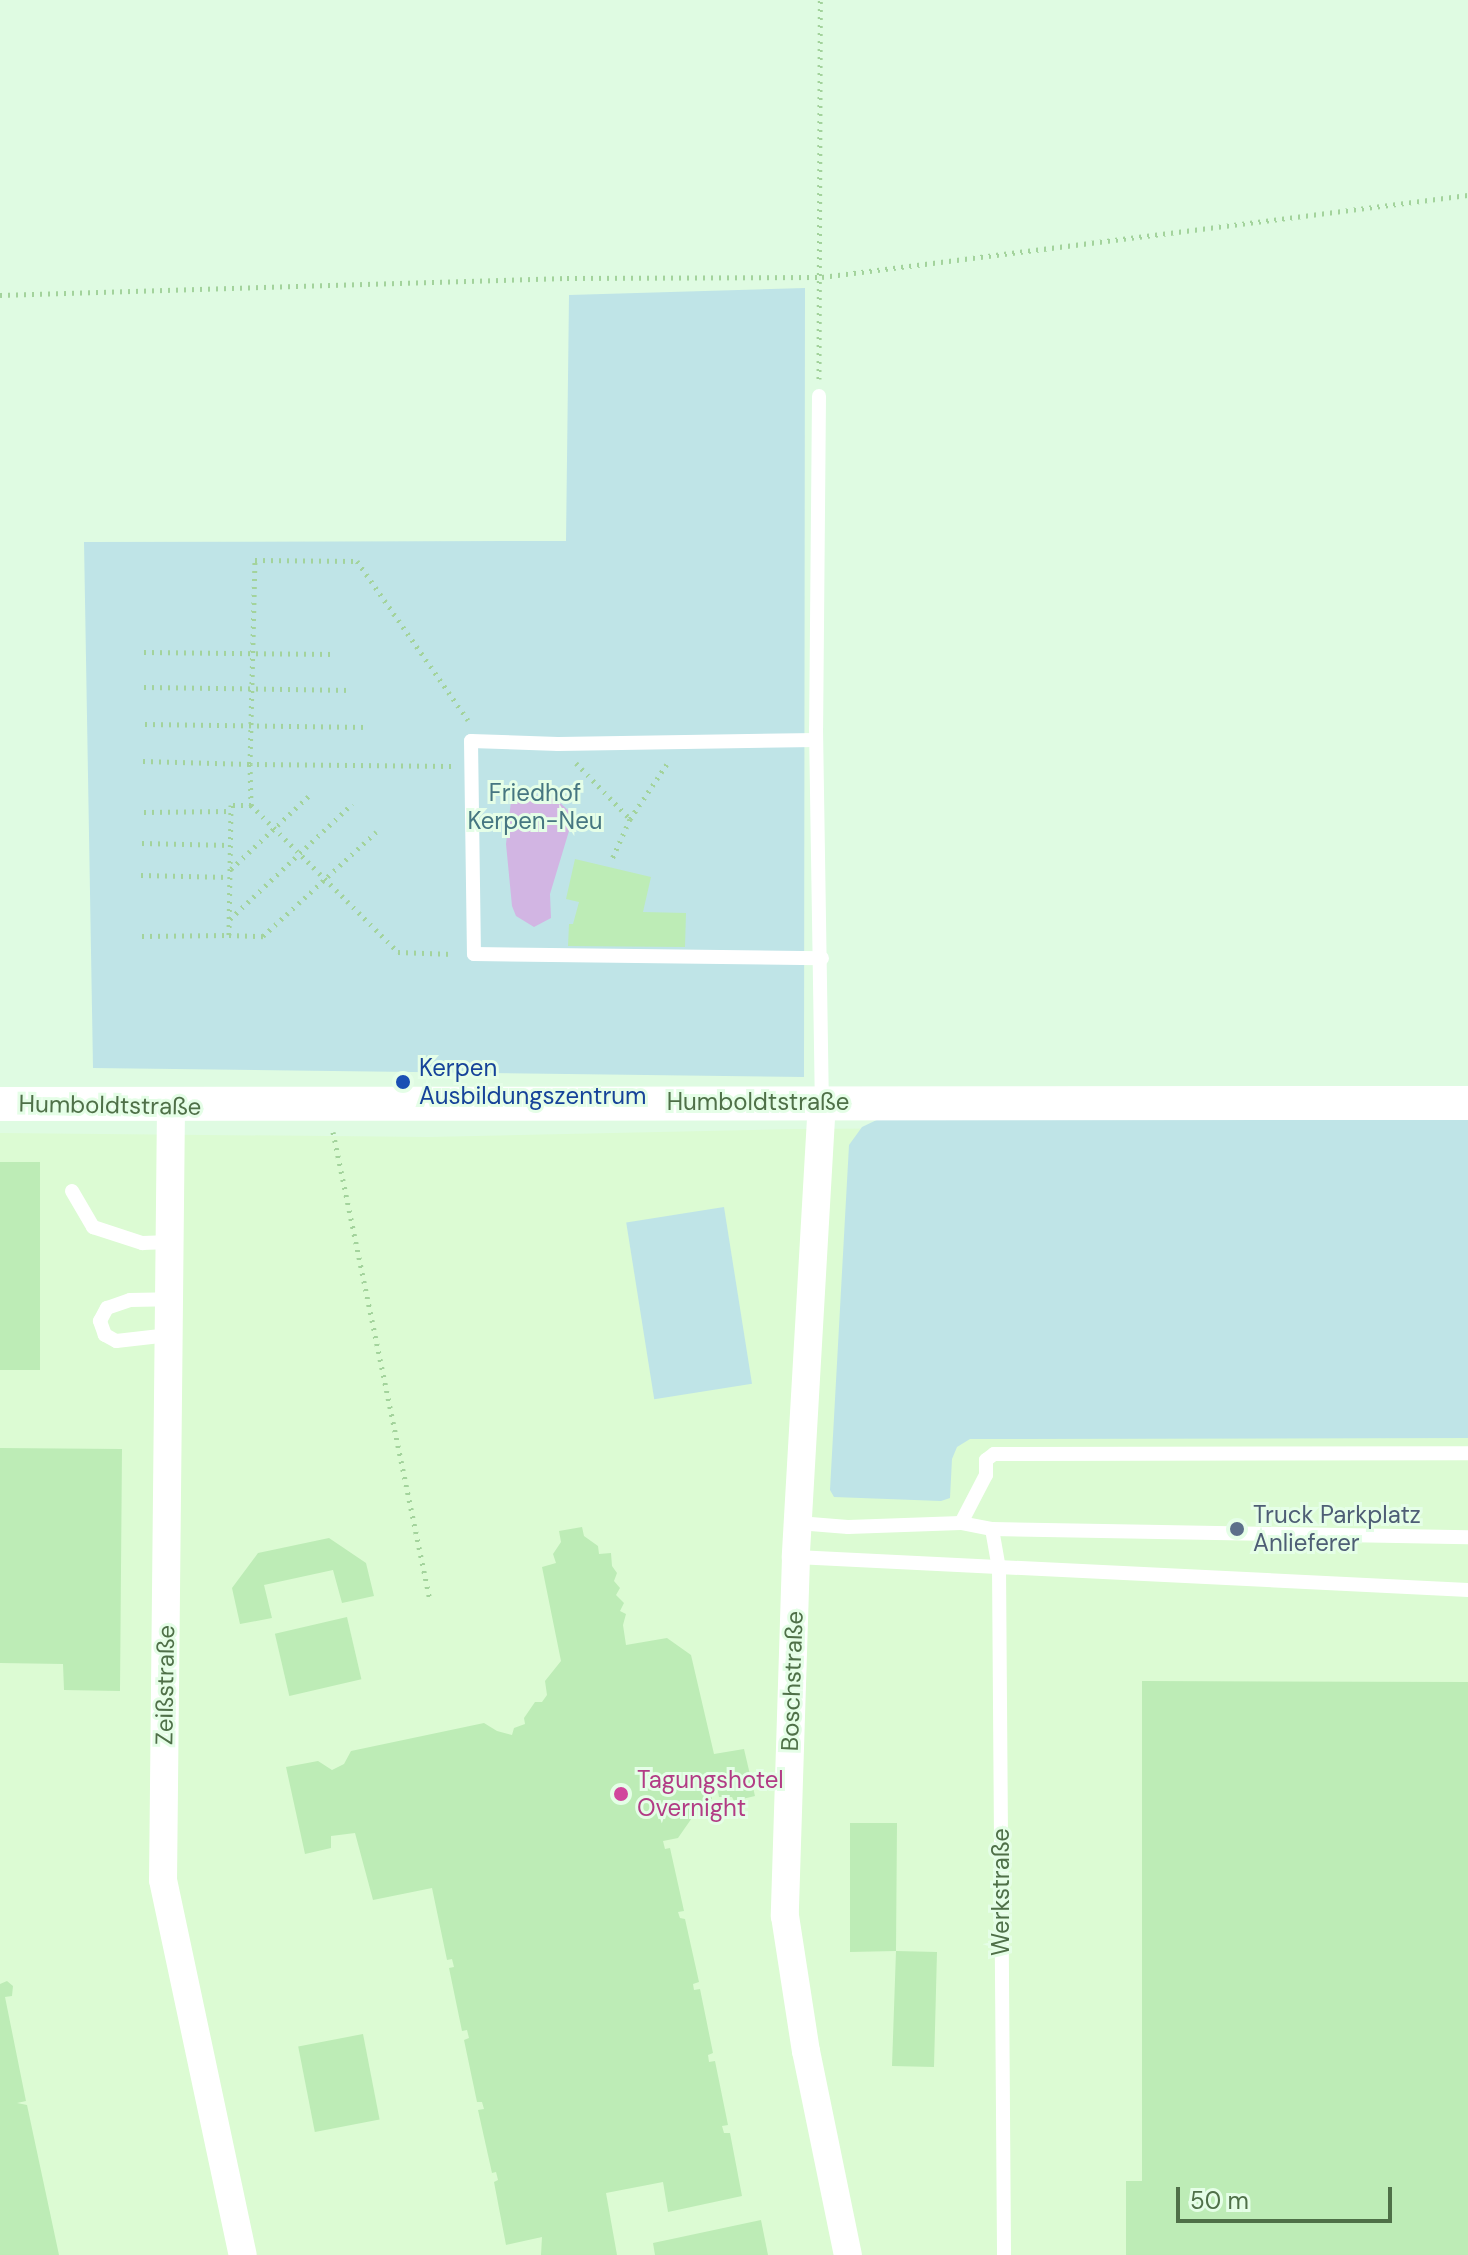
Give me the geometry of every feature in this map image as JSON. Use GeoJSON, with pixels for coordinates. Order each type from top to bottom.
{"type":"FeatureCollection","features":[{"type":"Feature","properties":{"kind":"street","name":"Humboldtstraße"},"geometry":{"type":"LineString","coordinates":[[0,1104],[327,1106],[822,1101],[1468,1103]]}},
{"type":"Feature","properties":{"kind":"street","name":"Boschstraße"},"geometry":{"type":"LineString","coordinates":[[822,1101],[796,1557],[785,1916],[806,2051],[848,2255]]}},
{"type":"Feature","properties":{"kind":"street","name":"Zeißstraße"},"geometry":{"type":"LineString","coordinates":[[171,1106],[163,1880],[243,2255]]}},
{"type":"Feature","properties":{"kind":"lane"},"geometry":{"type":"LineString","coordinates":[[819,396],[816,740],[822,1101]]}},
{"type":"Feature","properties":{"kind":"lane"},"geometry":{"type":"LineString","coordinates":[[816,740],[558,744],[471,741],[474,954],[822,958]]}},
{"type":"Feature","properties":{"kind":"lane"},"geometry":{"type":"LineString","coordinates":[[72,1191],[93,1227],[142,1243],[171,1242]]}},
{"type":"Feature","properties":{"kind":"lane"},"geometry":{"type":"LineString","coordinates":[[169,1299],[130,1300],[107,1308],[100,1321],[105,1335],[116,1341],[169,1335]]}},
{"type":"Feature","properties":{"kind":"lane"},"geometry":{"type":"LineString","coordinates":[[961,1523],[986,1475],[986,1460],[994,1454],[1468,1453]]}},
{"type":"Feature","properties":{"kind":"lane"},"geometry":{"type":"LineString","coordinates":[[798,1523],[848,1527],[961,1523],[992,1529],[1468,1537]]}},
{"type":"Feature","properties":{"kind":"lane","name":"Werkstraße"},"geometry":{"type":"LineString","coordinates":[[992,1529],[999,1567],[1004,2255]]}},
{"type":"Feature","properties":{"kind":"lane"},"geometry":{"type":"LineString","coordinates":[[796,1557],[1468,1590]]}},
{"type":"Feature","properties":{"kind":"path"},"geometry":{"type":"LineString","coordinates":[[819,396],[822,277],[820,0]]}},
{"type":"Feature","properties":{"kind":"path"},"geometry":{"type":"LineString","coordinates":[[0,295],[567,278],[822,277],[1468,195]]}},
{"type":"Feature","properties":{"kind":"path"},"geometry":{"type":"LineString","coordinates":[[471,741],[470,723],[357,561],[255,560],[251,805],[398,952],[474,954]]}},
{"type":"Feature","properties":{"kind":"path"},"geometry":{"type":"LineString","coordinates":[[144,652],[335,654]]}},
{"type":"Feature","properties":{"kind":"path"},"geometry":{"type":"LineString","coordinates":[[144,687],[352,690]]}},
{"type":"Feature","properties":{"kind":"path"},"geometry":{"type":"LineString","coordinates":[[145,724],[368,727]]}},
{"type":"Feature","properties":{"kind":"path"},"geometry":{"type":"LineString","coordinates":[[611,861],[630,819],[681,743]]}},
{"type":"Feature","properties":{"kind":"path"},"geometry":{"type":"LineString","coordinates":[[558,744],[630,819]]}},
{"type":"Feature","properties":{"kind":"path"},"geometry":{"type":"LineString","coordinates":[[143,761],[472,766]]}},
{"type":"Feature","properties":{"kind":"path"},"geometry":{"type":"LineString","coordinates":[[141,875],[230,874],[312,793]]}},
{"type":"Feature","properties":{"kind":"path"},"geometry":{"type":"LineString","coordinates":[[230,920],[352,804]]}},
{"type":"Feature","properties":{"kind":"path"},"geometry":{"type":"LineString","coordinates":[[229,935],[231,805],[251,805]]}},
{"type":"Feature","properties":{"kind":"path"},"geometry":{"type":"LineString","coordinates":[[144,812],[230,811]]}},
{"type":"Feature","properties":{"kind":"path"},"geometry":{"type":"LineString","coordinates":[[142,936],[263,936],[376,832]]}},
{"type":"Feature","properties":{"kind":"path"},"geometry":{"type":"LineString","coordinates":[[142,843],[230,845]]}},
{"type":"Feature","properties":{"kind":"path"},"geometry":{"type":"LineString","coordinates":[[327,1106],[430,1601]]}},
{"type":"Feature","properties":{"kind":"shaded area"},"geometry":{"type":"Polygon","coordinates":[[[534,795],[556,799],[570,812],[572,821],[550,894],[551,918],[534,927],[516,916],[512,906],[506,844],[511,801],[534,795]]]}},
{"type":"Feature","properties":{"kind":"shaded area"},"geometry":{"type":"Polygon","coordinates":[[[1468,1125],[1468,2255],[0,2255],[0,1133],[429,1137],[795,1129],[1468,1125]]]}},
{"type":"Feature","properties":{"kind":"green space","name":"Friedhof Kerpen-Neu"},"geometry":{"type":"Polygon","coordinates":[[[805,288],[804,1077],[93,1068],[84,542],[566,541],[569,295],[805,288]]]}},
{"type":"Feature","properties":{"kind":"green space"},"geometry":{"type":"Polygon","coordinates":[[[885,1116],[1468,1117],[1468,1438],[970,1439],[957,1447],[952,1459],[950,1498],[941,1501],[834,1497],[830,1490],[849,1145],[862,1127],[885,1116]]]}},
{"type":"Feature","properties":{"kind":"green space"},"geometry":{"type":"Polygon","coordinates":[[[724,1207],[752,1384],[654,1399],[626,1222],[724,1207]]]}},
{"type":"Feature","properties":{"kind":"building"},"geometry":{"type":"Polygon","coordinates":[[[575,859],[651,877],[643,912],[686,913],[685,947],[568,946],[569,924],[573,924],[579,902],[566,899],[575,859]]]}},
{"type":"Feature","properties":{"kind":"building"},"geometry":{"type":"Polygon","coordinates":[[[0,1162],[40,1162],[40,1370],[0,1370],[0,1162]]]}},
{"type":"Feature","properties":{"kind":"building"},"geometry":{"type":"Polygon","coordinates":[[[0,1448],[122,1449],[120,1691],[64,1690],[63,1664],[0,1663],[0,1448]]]}},
{"type":"Feature","properties":{"kind":"building"},"geometry":{"type":"Polygon","coordinates":[[[582,1527],[584,1536],[598,1546],[599,1554],[611,1553],[612,1566],[617,1573],[614,1581],[620,1588],[616,1595],[624,1603],[620,1611],[626,1614],[623,1625],[626,1645],[667,1638],[691,1655],[714,1754],[744,1749],[755,1796],[734,1801],[732,1797],[719,1797],[717,1787],[710,1788],[712,1799],[703,1802],[678,1838],[663,1841],[665,1849],[670,1848],[684,1911],[678,1912],[680,1918],[685,1919],[699,1982],[693,1984],[694,1990],[700,1989],[713,2053],[708,2055],[709,2062],[715,2061],[728,2125],[722,2126],[724,2133],[730,2133],[742,2196],[668,2212],[663,2182],[606,2193],[617,2255],[541,2255],[542,2237],[506,2245],[494,2182],[498,2180],[496,2172],[492,2173],[478,2110],[484,2109],[482,2102],[477,2102],[464,2040],[469,2038],[467,2030],[462,2031],[449,1968],[454,1967],[452,1959],[447,1960],[432,1888],[373,1900],[355,1833],[331,1836],[331,1848],[305,1854],[286,1767],[318,1761],[332,1770],[344,1764],[351,1751],[484,1723],[512,1735],[514,1728],[525,1724],[524,1718],[535,1702],[542,1702],[547,1695],[545,1681],[561,1661],[542,1567],[556,1563],[553,1554],[561,1542],[559,1531],[582,1527]]]}},
{"type":"Feature","properties":{"kind":"building"},"geometry":{"type":"Polygon","coordinates":[[[329,1538],[366,1563],[374,1596],[342,1603],[333,1570],[264,1585],[272,1618],[240,1624],[232,1588],[258,1553],[329,1538]]]}},
{"type":"Feature","properties":{"kind":"building"},"geometry":{"type":"Polygon","coordinates":[[[347,1617],[361,1679],[289,1696],[275,1634],[347,1617]]]}},
{"type":"Feature","properties":{"kind":"building"},"geometry":{"type":"Polygon","coordinates":[[[1142,1681],[1468,1682],[1468,2255],[1126,2255],[1126,2181],[1142,2181],[1142,1681]]]}},
{"type":"Feature","properties":{"kind":"building"},"geometry":{"type":"Polygon","coordinates":[[[850,1823],[897,1823],[896,1951],[850,1952],[850,1823]]]}},
{"type":"Feature","properties":{"kind":"building"},"geometry":{"type":"Polygon","coordinates":[[[896,1951],[937,1952],[934,2067],[892,2066],[896,1951]]]}},
{"type":"Feature","properties":{"kind":"building"},"geometry":{"type":"Polygon","coordinates":[[[7,1981],[13,1986],[12,1996],[5,1997],[26,2101],[17,2103],[27,2105],[59,2255],[0,2255],[0,1984],[7,1981]]]}},
{"type":"Feature","properties":{"kind":"building"},"geometry":{"type":"Polygon","coordinates":[[[363,2034],[380,2119],[315,2132],[298,2047],[363,2034]]]}},
{"type":"Feature","properties":{"kind":"building"},"geometry":{"type":"Polygon","coordinates":[[[761,2220],[768,2255],[655,2255],[653,2243],[761,2220]]]}},
{"type":"Feature","properties":{"kind":"place","name":"Kerpen Ausbildungszentrum"},"geometry":{"type":"Point","coordinates":[403,1082]}},
{"type":"Feature","properties":{"kind":"place","name":"Truck Parkplatz Anlieferer"},"geometry":{"type":"Point","coordinates":[1237,1529]}},
{"type":"Feature","properties":{"kind":"place","name":"Tagungshotel Overnight"},"geometry":{"type":"Point","coordinates":[621,1794]}}]}
